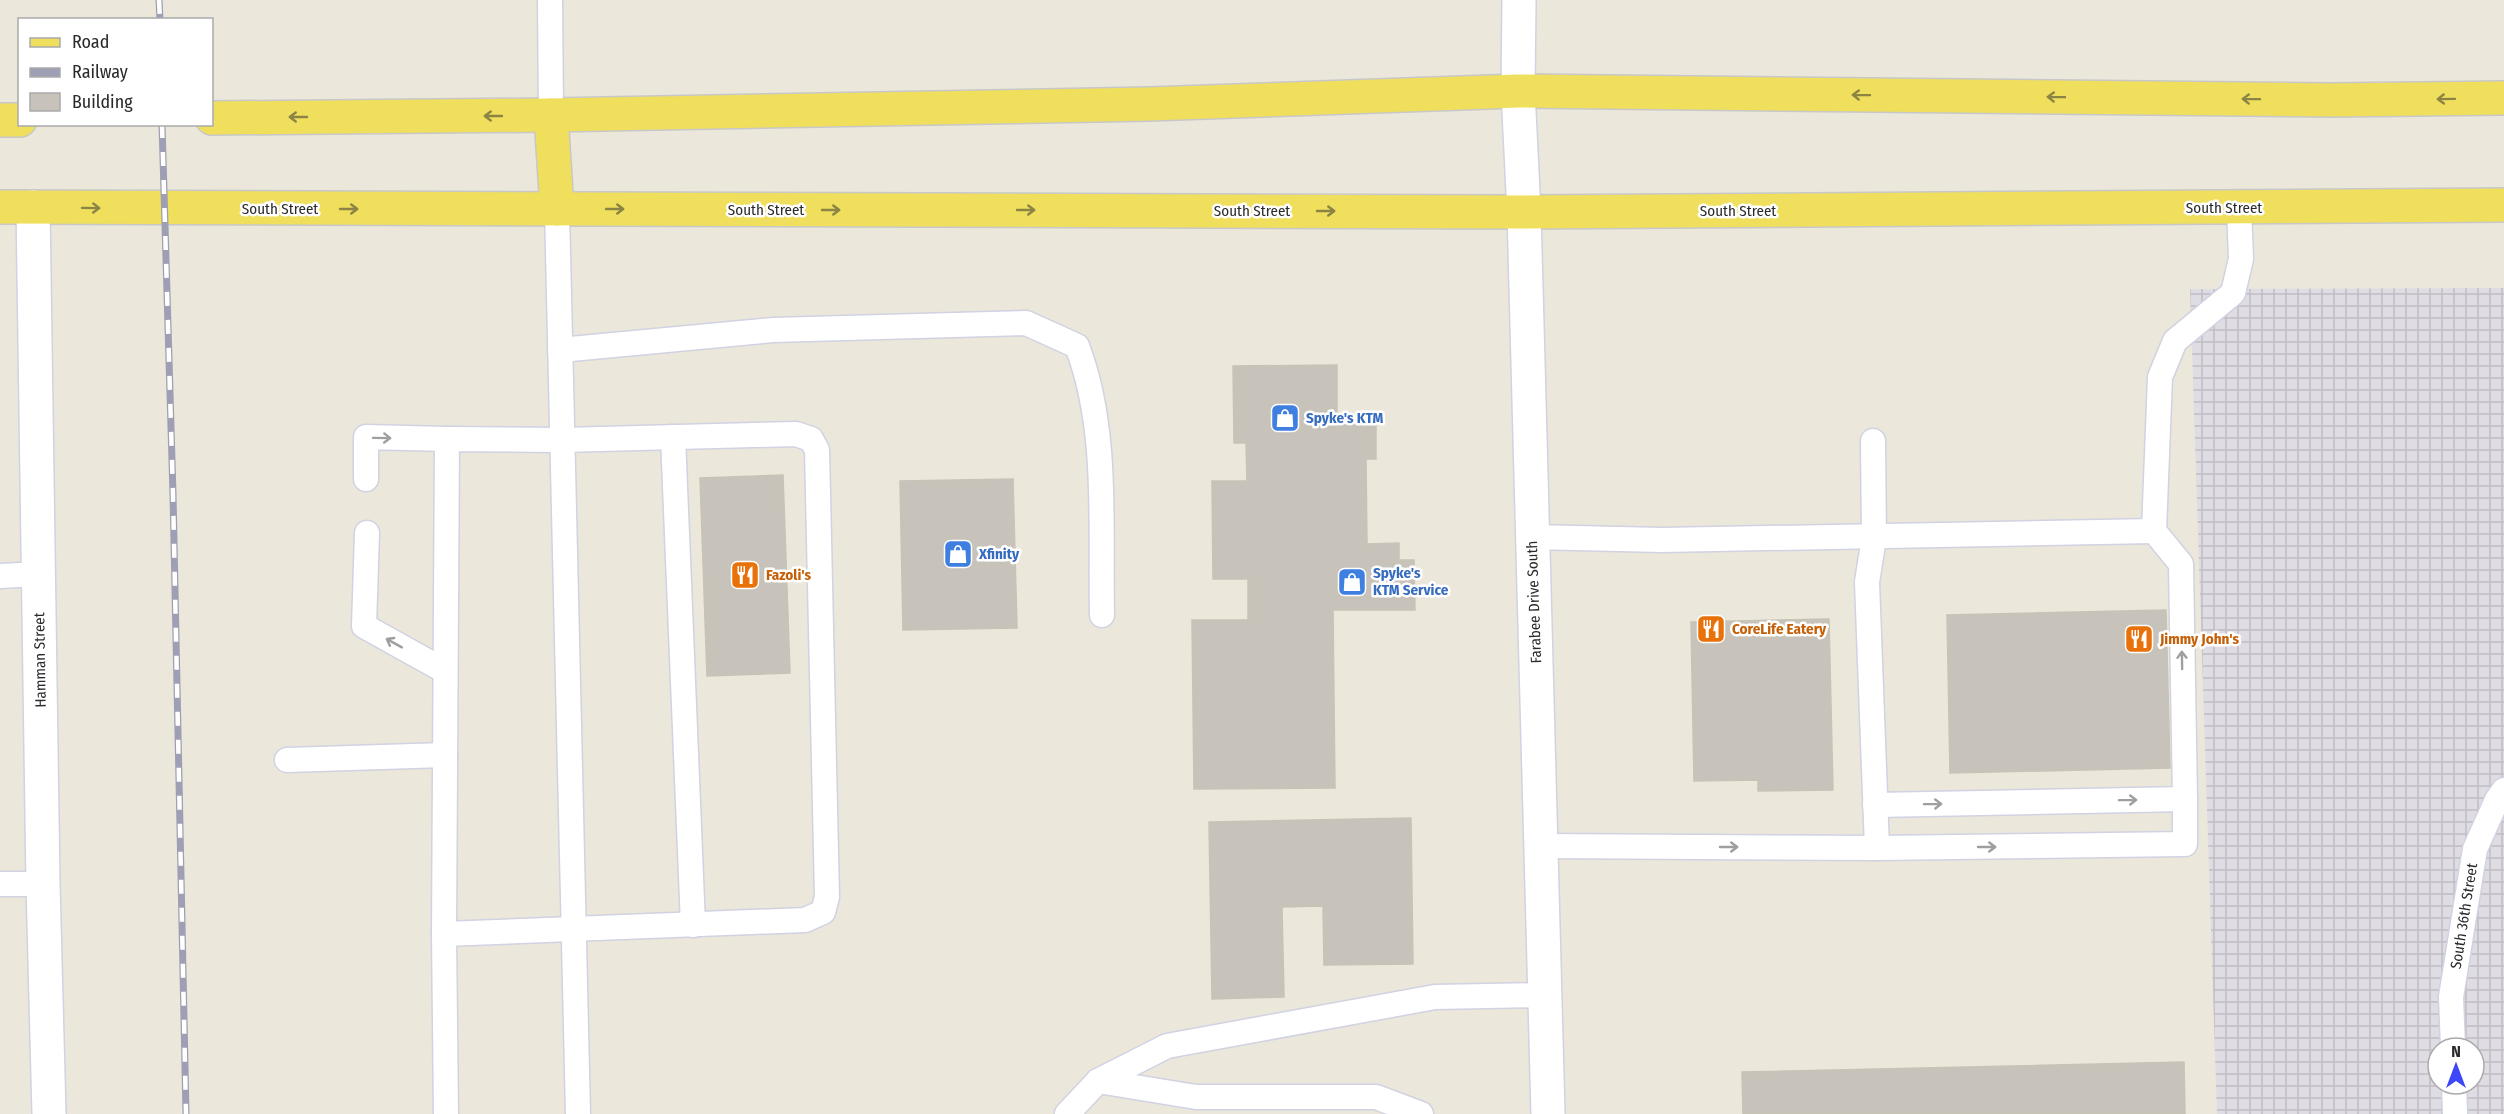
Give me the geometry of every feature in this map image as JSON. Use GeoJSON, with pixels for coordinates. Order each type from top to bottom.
{"type":"FeatureCollection","features":[{"type":"Feature","properties":{"kind":"main road"},"geometry":{"type":"LineString","coordinates":[[213,118],[1137,105],[1518,91],[2319,100],[2504,98]]}},
{"type":"Feature","properties":{"kind":"main road"},"geometry":{"type":"LineString","coordinates":[[551,115],[557,209]]}},
{"type":"Feature","properties":{"kind":"main road"},"geometry":{"type":"LineString","coordinates":[[0,120],[18,120]]}},
{"type":"Feature","properties":{"kind":"main road","name":"South Street"},"geometry":{"type":"LineString","coordinates":[[0,207],[1524,212],[2504,205]]}},
{"type":"Feature","properties":{"kind":"street","name":"Farabee Drive South"},"geometry":{"type":"LineString","coordinates":[[1518,0],[1518,91],[1524,212],[1548,1114]]}},
{"type":"Feature","properties":{"kind":"street","name":"Hamman Street"},"geometry":{"type":"LineString","coordinates":[[33,207],[43,884],[49,1114]]}},
{"type":"Feature","properties":{"kind":"lane"},"geometry":{"type":"LineString","coordinates":[[549,0],[551,115]]}},
{"type":"Feature","properties":{"kind":"lane"},"geometry":{"type":"LineString","coordinates":[[1541,846],[1877,848],[2185,844],[2181,564],[2154,531],[2160,377],[2175,341],[2233,293],[2241,259],[2239,207]]}},
{"type":"Feature","properties":{"kind":"lane"},"geometry":{"type":"LineString","coordinates":[[557,209],[578,1114]]}},
{"type":"Feature","properties":{"kind":"lane"},"geometry":{"type":"LineString","coordinates":[[560,350],[773,330],[1026,323],[1077,346],[1088,373],[1099,442],[1102,615]]}},
{"type":"Feature","properties":{"kind":"lane"},"geometry":{"type":"LineString","coordinates":[[366,479],[366,437],[562,440],[796,434],[811,439],[817,450],[827,897],[823,912],[805,920],[444,934]]}},
{"type":"Feature","properties":{"kind":"lane"},"geometry":{"type":"LineString","coordinates":[[674,437],[693,925]]}},
{"type":"Feature","properties":{"kind":"lane"},"geometry":{"type":"LineString","coordinates":[[446,1114],[444,934],[447,439]]}},
{"type":"Feature","properties":{"kind":"lane"},"geometry":{"type":"LineString","coordinates":[[1873,441],[1874,538],[1867,582],[1877,848]]}},
{"type":"Feature","properties":{"kind":"lane"},"geometry":{"type":"LineString","coordinates":[[1532,537],[1662,540],[1874,538],[2154,531]]}},
{"type":"Feature","properties":{"kind":"lane"},"geometry":{"type":"LineString","coordinates":[[367,533],[364,626],[445,671]]}},
{"type":"Feature","properties":{"kind":"lane"},"geometry":{"type":"LineString","coordinates":[[0,576],[38,574]]}},
{"type":"Feature","properties":{"kind":"lane"},"geometry":{"type":"LineString","coordinates":[[287,760],[445,755]]}},
{"type":"Feature","properties":{"kind":"lane","name":"South 36th Street"},"geometry":{"type":"LineString","coordinates":[[2453,1036],[2451,997],[2475,849],[2497,800],[2504,790]]}},
{"type":"Feature","properties":{"kind":"lane"},"geometry":{"type":"LineString","coordinates":[[1875,805],[2185,799]]}},
{"type":"Feature","properties":{"kind":"lane"},"geometry":{"type":"LineString","coordinates":[[0,884],[43,884]]}},
{"type":"Feature","properties":{"kind":"lane"},"geometry":{"type":"LineString","coordinates":[[1067,1114],[1098,1081],[1167,1046],[1435,998],[1545,995]]}},
{"type":"Feature","properties":{"kind":"lane"},"geometry":{"type":"LineString","coordinates":[[1098,1081],[1196,1097],[1376,1097],[1421,1114]]}},
{"type":"Feature","properties":{"kind":"lane"},"geometry":{"type":"LineString","coordinates":[[2454,1096],[2455,1114]]}},
{"type":"Feature","properties":{"kind":"shaded area"},"geometry":{"type":"Polygon","coordinates":[[[2504,288],[2504,1114],[2217,1114],[2190,289],[2504,288]]]}},
{"type":"Feature","properties":{"kind":"building"},"geometry":{"type":"Polygon","coordinates":[[[1337,365],[1337,415],[1366,415],[1366,419],[1376,419],[1376,459],[1366,459],[1367,544],[1399,543],[1399,560],[1414,560],[1415,610],[1333,610],[1335,788],[1194,789],[1192,620],[1248,620],[1248,579],[1213,579],[1212,481],[1247,481],[1246,443],[1234,443],[1233,366],[1337,365]]]}},
{"type":"Feature","properties":{"kind":"building","name":"Fazoli's"},"geometry":{"type":"Polygon","coordinates":[[[783,475],[790,673],[707,676],[700,478],[783,475]]]}},
{"type":"Feature","properties":{"kind":"building","name":"Xfinity"},"geometry":{"type":"Polygon","coordinates":[[[1013,479],[1017,628],[903,630],[900,481],[1013,479]]]}},
{"type":"Feature","properties":{"kind":"building"},"geometry":{"type":"Polygon","coordinates":[[[2166,610],[2170,768],[1950,773],[1947,615],[2166,610]]]}},
{"type":"Feature","properties":{"kind":"building"},"geometry":{"type":"Polygon","coordinates":[[[1829,619],[1833,790],[1758,791],[1758,780],[1694,781],[1691,622],[1829,619]]]}},
{"type":"Feature","properties":{"kind":"building"},"geometry":{"type":"Polygon","coordinates":[[[1411,818],[1413,964],[1324,965],[1323,906],[1282,907],[1284,997],[1212,999],[1209,822],[1411,818]]]}},
{"type":"Feature","properties":{"kind":"building"},"geometry":{"type":"Polygon","coordinates":[[[2184,1062],[2185,1114],[1743,1114],[1742,1072],[2184,1062]]]}},
{"type":"Feature","properties":{"kind":"railway"},"geometry":{"type":"LineString","coordinates":[[159,0],[160,18]]}},
{"type":"Feature","properties":{"kind":"railway"},"geometry":{"type":"LineString","coordinates":[[162,126],[173,494],[186,1114]]}},
{"type":"Feature","properties":{"kind":"place","name":"Spyke's KTM"},"geometry":{"type":"Point","coordinates":[1285,418]}},
{"type":"Feature","properties":{"kind":"place","name":"Xfinity"},"geometry":{"type":"Point","coordinates":[958,554]}},
{"type":"Feature","properties":{"kind":"place","name":"Fazoli's"},"geometry":{"type":"Point","coordinates":[745,575]}},
{"type":"Feature","properties":{"kind":"place","name":"Spyke's KTM Service"},"geometry":{"type":"Point","coordinates":[1352,582]}},
{"type":"Feature","properties":{"kind":"place","name":"CoreLife Eatery"},"geometry":{"type":"Point","coordinates":[1711,629]}},
{"type":"Feature","properties":{"kind":"place","name":"Jimmy John's"},"geometry":{"type":"Point","coordinates":[2139,639]}}]}
